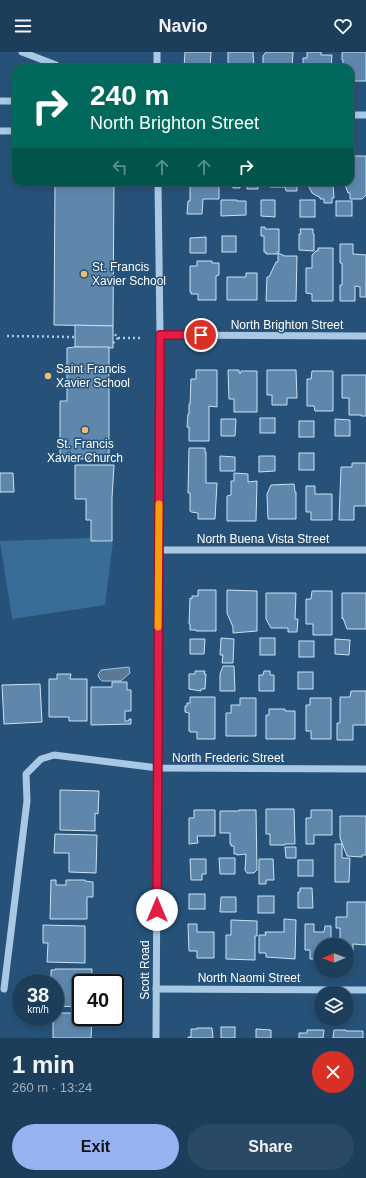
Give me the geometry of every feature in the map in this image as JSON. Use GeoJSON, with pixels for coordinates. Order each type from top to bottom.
{"type":"FeatureCollection","features":[{"type":"Feature","properties":{"kind":"street"},"geometry":{"type":"LineString","coordinates":[[22,52],[53,64]]}},
{"type":"Feature","properties":{"kind":"street"},"geometry":{"type":"LineString","coordinates":[[157,52],[157,64]]}},
{"type":"Feature","properties":{"kind":"street"},"geometry":{"type":"LineString","coordinates":[[0,101],[12,101]]}},
{"type":"Feature","properties":{"kind":"street"},"geometry":{"type":"LineString","coordinates":[[354,115],[366,115]]}},
{"type":"Feature","properties":{"kind":"street"},"geometry":{"type":"LineString","coordinates":[[0,131],[12,131]]}},
{"type":"Feature","properties":{"kind":"street","name":"Scott Road"},"geometry":{"type":"LineString","coordinates":[[156,1038],[160,335],[158,186]]}},
{"type":"Feature","properties":{"kind":"street","name":"North Brighton Street"},"geometry":{"type":"LineString","coordinates":[[160,335],[366,336]]}},
{"type":"Feature","properties":{"kind":"street","name":"North Buena Vista Street"},"geometry":{"type":"LineString","coordinates":[[159,550],[366,550]]}},
{"type":"Feature","properties":{"kind":"street","name":"North Frederic Street"},"geometry":{"type":"LineString","coordinates":[[4,989],[27,801],[26,774],[41,759],[54,755],[158,768],[366,769]]}},
{"type":"Feature","properties":{"kind":"street","name":"North Naomi Street"},"geometry":{"type":"LineString","coordinates":[[156,989],[366,990]]}},
{"type":"Feature","properties":{"kind":"path"},"geometry":{"type":"LineString","coordinates":[[113,332],[118,338]]}},
{"type":"Feature","properties":{"kind":"path"},"geometry":{"type":"LineString","coordinates":[[7,336],[75,337]]}},
{"type":"Feature","properties":{"kind":"path"},"geometry":{"type":"LineString","coordinates":[[113,343],[118,338],[142,338]]}},
{"type":"Feature","properties":{"kind":"shaded area"},"geometry":{"type":"Polygon","coordinates":[[[90,538],[90,541],[113,542],[105,605],[12,619],[0,541],[90,538]]]}},
{"type":"Feature","properties":{"kind":"shaded area"},"geometry":{"type":"Polygon","coordinates":[[[129,667],[130,673],[121,681],[102,681],[98,675],[101,670],[129,667]]]}},
{"type":"Feature","properties":{"kind":"building"},"geometry":{"type":"Polygon","coordinates":[[[185,52],[211,52],[210,64],[184,64],[185,52]]]}},
{"type":"Feature","properties":{"kind":"building"},"geometry":{"type":"Polygon","coordinates":[[[228,52],[253,52],[254,64],[228,64],[228,52]]]}},
{"type":"Feature","properties":{"kind":"building"},"geometry":{"type":"Polygon","coordinates":[[[266,52],[293,52],[292,64],[263,64],[263,56],[266,52]]]}},
{"type":"Feature","properties":{"kind":"building"},"geometry":{"type":"Polygon","coordinates":[[[307,52],[321,52],[321,55],[332,55],[331,64],[303,64],[303,58],[307,58],[307,52]]]}},
{"type":"Feature","properties":{"kind":"building"},"geometry":{"type":"Polygon","coordinates":[[[366,52],[366,81],[354,81],[354,64],[343,64],[342,53],[366,52]]]}},
{"type":"Feature","properties":{"kind":"building"},"geometry":{"type":"Polygon","coordinates":[[[354,156],[366,156],[366,195],[362,199],[350,199],[350,193],[348,193],[345,186],[354,186],[354,156]]]}},
{"type":"Feature","properties":{"kind":"building","name":"St. Francis Xavier School"},"geometry":{"type":"Polygon","coordinates":[[[55,186],[114,186],[113,326],[54,325],[55,186]]]}},
{"type":"Feature","properties":{"kind":"building"},"geometry":{"type":"Polygon","coordinates":[[[190,186],[219,186],[219,199],[203,199],[202,214],[187,214],[188,201],[190,201],[190,186]]]}},
{"type":"Feature","properties":{"kind":"building"},"geometry":{"type":"Polygon","coordinates":[[[232,186],[240,186],[240,188],[233,188],[232,186]]]}},
{"type":"Feature","properties":{"kind":"building"},"geometry":{"type":"Polygon","coordinates":[[[247,186],[258,186],[258,189],[247,189],[247,186]]]}},
{"type":"Feature","properties":{"kind":"building"},"geometry":{"type":"Polygon","coordinates":[[[297,186],[297,191],[286,191],[285,187],[270,187],[297,186]]]}},
{"type":"Feature","properties":{"kind":"building"},"geometry":{"type":"Polygon","coordinates":[[[308,186],[333,186],[334,198],[332,198],[332,203],[324,203],[324,199],[320,199],[320,197],[312,193],[308,186]]]}},
{"type":"Feature","properties":{"kind":"building"},"geometry":{"type":"Polygon","coordinates":[[[221,200],[246,201],[246,215],[221,216],[221,200]]]}},
{"type":"Feature","properties":{"kind":"building"},"geometry":{"type":"Polygon","coordinates":[[[261,200],[275,200],[275,217],[261,216],[261,200]]]}},
{"type":"Feature","properties":{"kind":"building"},"geometry":{"type":"Polygon","coordinates":[[[300,200],[315,200],[315,217],[300,217],[300,200]]]}},
{"type":"Feature","properties":{"kind":"building"},"geometry":{"type":"Polygon","coordinates":[[[336,201],[352,201],[352,216],[336,216],[336,201]]]}},
{"type":"Feature","properties":{"kind":"building"},"geometry":{"type":"Polygon","coordinates":[[[261,227],[265,227],[265,229],[279,229],[279,252],[277,252],[277,254],[266,254],[266,252],[264,252],[264,236],[261,236],[261,227]]]}},
{"type":"Feature","properties":{"kind":"building"},"geometry":{"type":"Polygon","coordinates":[[[300,229],[313,229],[314,251],[299,250],[299,234],[301,234],[300,229]]]}},
{"type":"Feature","properties":{"kind":"building"},"geometry":{"type":"Polygon","coordinates":[[[222,236],[236,236],[236,252],[222,252],[222,236]]]}},
{"type":"Feature","properties":{"kind":"building"},"geometry":{"type":"Polygon","coordinates":[[[206,237],[206,253],[190,253],[190,238],[206,237]]]}},
{"type":"Feature","properties":{"kind":"building"},"geometry":{"type":"Polygon","coordinates":[[[340,244],[353,244],[353,254],[366,255],[366,297],[360,297],[360,287],[355,286],[355,301],[340,301],[342,263],[340,263],[340,244]]]}},
{"type":"Feature","properties":{"kind":"building"},"geometry":{"type":"Polygon","coordinates":[[[318,248],[333,248],[333,301],[312,301],[312,294],[306,293],[306,268],[312,268],[312,255],[318,251],[318,248]]]}},
{"type":"Feature","properties":{"kind":"building"},"geometry":{"type":"Polygon","coordinates":[[[278,253],[285,256],[297,256],[296,301],[266,301],[267,277],[269,277],[276,262],[278,262],[278,253]]]}},
{"type":"Feature","properties":{"kind":"building"},"geometry":{"type":"Polygon","coordinates":[[[197,261],[212,261],[212,263],[219,263],[219,275],[216,276],[216,300],[198,300],[198,294],[191,294],[190,292],[190,266],[197,266],[197,261]]]}},
{"type":"Feature","properties":{"kind":"building"},"geometry":{"type":"Polygon","coordinates":[[[246,273],[257,273],[257,300],[227,300],[227,277],[246,277],[246,273]]]}},
{"type":"Feature","properties":{"kind":"building"},"geometry":{"type":"Polygon","coordinates":[[[75,325],[113,326],[113,348],[75,347],[75,325]]]}},
{"type":"Feature","properties":{"kind":"building","name":"St. Francis Xavier Church"},"geometry":{"type":"Polygon","coordinates":[[[109,347],[109,459],[60,459],[60,401],[67,401],[67,348],[109,347]]]}},
{"type":"Feature","properties":{"kind":"building"},"geometry":{"type":"Polygon","coordinates":[[[196,370],[217,370],[217,407],[209,406],[209,441],[189,441],[189,427],[187,427],[191,379],[196,379],[196,370]]]}},
{"type":"Feature","properties":{"kind":"building"},"geometry":{"type":"Polygon","coordinates":[[[228,370],[239,370],[239,373],[241,373],[241,371],[257,371],[257,412],[234,412],[234,399],[229,399],[228,370]]]}},
{"type":"Feature","properties":{"kind":"building"},"geometry":{"type":"Polygon","coordinates":[[[267,370],[296,370],[297,398],[287,398],[287,405],[272,405],[272,395],[267,395],[267,370]]]}},
{"type":"Feature","properties":{"kind":"building"},"geometry":{"type":"Polygon","coordinates":[[[312,371],[333,371],[333,411],[315,411],[314,406],[307,406],[307,379],[311,379],[312,371]]]}},
{"type":"Feature","properties":{"kind":"building"},"geometry":{"type":"Polygon","coordinates":[[[342,375],[366,375],[366,416],[349,415],[349,398],[342,398],[342,375]]]}},
{"type":"Feature","properties":{"kind":"building"},"geometry":{"type":"Polygon","coordinates":[[[260,418],[275,418],[275,433],[260,433],[260,418]]]}},
{"type":"Feature","properties":{"kind":"building"},"geometry":{"type":"Polygon","coordinates":[[[221,419],[236,419],[235,436],[221,436],[221,419]]]}},
{"type":"Feature","properties":{"kind":"building"},"geometry":{"type":"Polygon","coordinates":[[[335,419],[350,420],[350,436],[335,436],[335,419]]]}},
{"type":"Feature","properties":{"kind":"building"},"geometry":{"type":"Polygon","coordinates":[[[299,421],[314,421],[314,437],[299,437],[299,421]]]}},
{"type":"Feature","properties":{"kind":"building"},"geometry":{"type":"Polygon","coordinates":[[[189,448],[205,448],[206,483],[217,483],[215,519],[198,519],[198,513],[190,511],[190,493],[188,493],[189,448]]]}},
{"type":"Feature","properties":{"kind":"building"},"geometry":{"type":"Polygon","coordinates":[[[299,453],[314,453],[314,470],[299,470],[299,453]]]}},
{"type":"Feature","properties":{"kind":"building"},"geometry":{"type":"Polygon","coordinates":[[[220,456],[235,457],[235,471],[220,471],[220,456]]]}},
{"type":"Feature","properties":{"kind":"building"},"geometry":{"type":"Polygon","coordinates":[[[259,456],[275,456],[275,471],[259,472],[259,456]]]}},
{"type":"Feature","properties":{"kind":"building"},"geometry":{"type":"Polygon","coordinates":[[[352,463],[366,463],[366,506],[354,506],[354,520],[339,520],[341,467],[352,467],[352,463]]]}},
{"type":"Feature","properties":{"kind":"building"},"geometry":{"type":"Polygon","coordinates":[[[75,465],[114,465],[112,541],[91,541],[91,520],[86,520],[86,499],[75,499],[75,465]]]}},
{"type":"Feature","properties":{"kind":"building"},"geometry":{"type":"Polygon","coordinates":[[[0,473],[13,473],[14,492],[0,492],[0,473]]]}},
{"type":"Feature","properties":{"kind":"building"},"geometry":{"type":"Polygon","coordinates":[[[234,473],[248,474],[248,482],[257,481],[256,521],[227,521],[227,496],[231,495],[231,481],[234,481],[234,473]]]}},
{"type":"Feature","properties":{"kind":"building"},"geometry":{"type":"Polygon","coordinates":[[[294,484],[296,492],[296,519],[268,519],[267,494],[271,485],[294,484]]]}},
{"type":"Feature","properties":{"kind":"building"},"geometry":{"type":"Polygon","coordinates":[[[306,486],[315,486],[315,494],[332,494],[332,520],[311,520],[311,512],[306,512],[306,486]]]}},
{"type":"Feature","properties":{"kind":"building"},"geometry":{"type":"Polygon","coordinates":[[[198,590],[216,590],[216,631],[190,630],[190,598],[192,599],[192,596],[198,596],[198,590]]]}},
{"type":"Feature","properties":{"kind":"building"},"geometry":{"type":"Polygon","coordinates":[[[227,590],[257,591],[257,631],[233,633],[233,627],[227,613],[227,590]]]}},
{"type":"Feature","properties":{"kind":"building"},"geometry":{"type":"Polygon","coordinates":[[[312,591],[332,591],[332,635],[313,635],[313,624],[306,624],[306,599],[311,599],[312,591]]]}},
{"type":"Feature","properties":{"kind":"building"},"geometry":{"type":"Polygon","coordinates":[[[266,593],[296,593],[295,619],[298,619],[297,632],[288,632],[288,628],[271,628],[266,619],[266,593]]]}},
{"type":"Feature","properties":{"kind":"building"},"geometry":{"type":"Polygon","coordinates":[[[342,593],[366,593],[366,629],[347,629],[343,618],[342,619],[342,593]]]}},
{"type":"Feature","properties":{"kind":"building"},"geometry":{"type":"Polygon","coordinates":[[[221,638],[234,639],[233,663],[222,663],[223,655],[220,655],[221,638]]]}},
{"type":"Feature","properties":{"kind":"building"},"geometry":{"type":"Polygon","coordinates":[[[260,638],[275,638],[275,655],[260,655],[260,638]]]}},
{"type":"Feature","properties":{"kind":"building"},"geometry":{"type":"Polygon","coordinates":[[[190,639],[205,639],[204,654],[190,654],[190,639]]]}},
{"type":"Feature","properties":{"kind":"building"},"geometry":{"type":"Polygon","coordinates":[[[335,639],[350,640],[349,655],[335,654],[335,639]]]}},
{"type":"Feature","properties":{"kind":"building"},"geometry":{"type":"Polygon","coordinates":[[[299,641],[314,641],[314,657],[299,657],[299,641]]]}},
{"type":"Feature","properties":{"kind":"building"},"geometry":{"type":"Polygon","coordinates":[[[223,666],[234,666],[235,691],[220,691],[220,674],[223,666]]]}},
{"type":"Feature","properties":{"kind":"building"},"geometry":{"type":"Polygon","coordinates":[[[195,671],[205,671],[204,674],[206,674],[205,689],[201,689],[201,691],[189,689],[189,674],[195,674],[195,671]]]}},
{"type":"Feature","properties":{"kind":"building"},"geometry":{"type":"Polygon","coordinates":[[[264,671],[270,671],[270,675],[274,675],[274,691],[259,691],[259,675],[263,675],[264,671]]]}},
{"type":"Feature","properties":{"kind":"building"},"geometry":{"type":"Polygon","coordinates":[[[298,672],[313,672],[313,689],[298,689],[298,672]]]}},
{"type":"Feature","properties":{"kind":"building"},"geometry":{"type":"Polygon","coordinates":[[[57,674],[71,674],[70,679],[87,679],[87,721],[69,721],[69,717],[49,717],[49,679],[57,679],[57,674]]]}},
{"type":"Feature","properties":{"kind":"building"},"geometry":{"type":"Polygon","coordinates":[[[112,682],[127,682],[127,690],[131,690],[131,711],[125,711],[125,721],[129,721],[129,719],[131,719],[131,724],[91,725],[91,687],[112,687],[112,682]]]}},
{"type":"Feature","properties":{"kind":"building"},"geometry":{"type":"Polygon","coordinates":[[[40,684],[42,722],[4,724],[2,685],[40,684]]]}},
{"type":"Feature","properties":{"kind":"building"},"geometry":{"type":"Polygon","coordinates":[[[351,691],[366,691],[366,725],[353,725],[353,740],[337,740],[337,723],[340,723],[340,697],[350,697],[351,691]]]}},
{"type":"Feature","properties":{"kind":"building"},"geometry":{"type":"Polygon","coordinates":[[[190,697],[215,697],[215,739],[197,739],[197,732],[189,731],[189,713],[185,712],[185,706],[187,706],[187,703],[190,703],[190,697]]]}},
{"type":"Feature","properties":{"kind":"building"},"geometry":{"type":"Polygon","coordinates":[[[240,698],[256,698],[256,736],[226,736],[226,713],[231,713],[231,705],[240,705],[240,698]]]}},
{"type":"Feature","properties":{"kind":"building"},"geometry":{"type":"Polygon","coordinates":[[[310,698],[331,698],[331,739],[311,739],[311,731],[306,731],[306,705],[310,705],[310,698]]]}},
{"type":"Feature","properties":{"kind":"building"},"geometry":{"type":"Polygon","coordinates":[[[269,709],[285,709],[285,711],[295,711],[295,739],[266,739],[266,715],[269,715],[269,709]]]}},
{"type":"Feature","properties":{"kind":"building"},"geometry":{"type":"Polygon","coordinates":[[[60,790],[99,791],[98,814],[95,813],[95,831],[60,830],[60,790]]]}},
{"type":"Feature","properties":{"kind":"building"},"geometry":{"type":"Polygon","coordinates":[[[266,809],[294,809],[295,844],[270,845],[270,834],[266,834],[266,809]]]}},
{"type":"Feature","properties":{"kind":"building"},"geometry":{"type":"Polygon","coordinates":[[[194,810],[215,810],[215,836],[197,836],[198,843],[189,844],[189,818],[194,818],[194,810]]]}},
{"type":"Feature","properties":{"kind":"building"},"geometry":{"type":"Polygon","coordinates":[[[256,810],[257,870],[254,873],[247,873],[245,870],[246,854],[234,854],[234,846],[231,846],[230,844],[230,833],[220,833],[220,811],[256,810]]]}},
{"type":"Feature","properties":{"kind":"building"},"geometry":{"type":"Polygon","coordinates":[[[311,810],[332,810],[332,835],[314,835],[314,844],[306,844],[306,818],[311,818],[311,810]]]}},
{"type":"Feature","properties":{"kind":"building"},"geometry":{"type":"Polygon","coordinates":[[[340,816],[366,816],[366,855],[362,855],[362,857],[347,856],[340,838],[340,816]]]}},
{"type":"Feature","properties":{"kind":"building"},"geometry":{"type":"Polygon","coordinates":[[[55,834],[97,835],[96,873],[69,872],[69,853],[54,853],[55,834]]]}},
{"type":"Feature","properties":{"kind":"building"},"geometry":{"type":"Polygon","coordinates":[[[335,844],[342,844],[342,858],[350,858],[349,882],[335,882],[335,844]]]}},
{"type":"Feature","properties":{"kind":"building"},"geometry":{"type":"Polygon","coordinates":[[[285,847],[296,847],[296,858],[286,858],[285,847]]]}},
{"type":"Feature","properties":{"kind":"building"},"geometry":{"type":"Polygon","coordinates":[[[219,858],[235,858],[235,874],[220,874],[219,858]]]}},
{"type":"Feature","properties":{"kind":"building"},"geometry":{"type":"Polygon","coordinates":[[[190,859],[206,859],[206,874],[202,874],[202,880],[191,880],[190,859]]]}},
{"type":"Feature","properties":{"kind":"building"},"geometry":{"type":"Polygon","coordinates":[[[259,859],[273,859],[274,880],[266,880],[266,884],[259,884],[259,859]]]}},
{"type":"Feature","properties":{"kind":"building"},"geometry":{"type":"Polygon","coordinates":[[[298,860],[313,860],[313,876],[298,876],[298,860]]]}},
{"type":"Feature","properties":{"kind":"building"},"geometry":{"type":"Polygon","coordinates":[[[51,880],[56,880],[56,885],[66,885],[66,880],[85,880],[93,882],[93,897],[87,897],[87,919],[50,919],[51,880]]]}},
{"type":"Feature","properties":{"kind":"building"},"geometry":{"type":"Polygon","coordinates":[[[300,888],[312,888],[313,908],[298,908],[298,892],[300,892],[300,888]]]}},
{"type":"Feature","properties":{"kind":"building"},"geometry":{"type":"Polygon","coordinates":[[[189,894],[205,894],[205,909],[189,909],[189,894]]]}},
{"type":"Feature","properties":{"kind":"building"},"geometry":{"type":"Polygon","coordinates":[[[258,896],[274,896],[274,913],[258,913],[258,896]]]}},
{"type":"Feature","properties":{"kind":"building"},"geometry":{"type":"Polygon","coordinates":[[[221,897],[236,897],[236,912],[220,912],[221,897]]]}},
{"type":"Feature","properties":{"kind":"building"},"geometry":{"type":"Polygon","coordinates":[[[347,902],[366,902],[366,945],[354,944],[354,938],[340,938],[340,928],[336,928],[336,917],[347,917],[347,902]]]}},
{"type":"Feature","properties":{"kind":"building"},"geometry":{"type":"Polygon","coordinates":[[[284,919],[296,920],[295,959],[266,957],[266,953],[259,953],[259,935],[266,935],[265,932],[284,932],[284,919]]]}},
{"type":"Feature","properties":{"kind":"building"},"geometry":{"type":"Polygon","coordinates":[[[231,920],[257,921],[257,936],[255,936],[255,960],[226,959],[226,935],[231,935],[231,920]]]}},
{"type":"Feature","properties":{"kind":"building"},"geometry":{"type":"Polygon","coordinates":[[[188,924],[197,924],[197,932],[214,932],[214,958],[197,958],[197,951],[189,951],[188,924]]]}},
{"type":"Feature","properties":{"kind":"building"},"geometry":{"type":"Polygon","coordinates":[[[305,924],[314,924],[314,932],[324,932],[325,926],[331,926],[331,938],[314,938],[314,959],[310,959],[310,950],[305,950],[305,924]]]}},
{"type":"Feature","properties":{"kind":"building"},"geometry":{"type":"Polygon","coordinates":[[[43,925],[85,926],[85,963],[47,962],[48,943],[43,943],[43,925]]]}},
{"type":"Feature","properties":{"kind":"building"},"geometry":{"type":"Polygon","coordinates":[[[92,969],[92,974],[72,974],[72,1007],[64,1006],[64,974],[51,974],[51,970],[92,969]]]}},
{"type":"Feature","properties":{"kind":"building"},"geometry":{"type":"Polygon","coordinates":[[[64,1013],[72,1013],[72,1026],[92,1026],[91,1038],[53,1038],[53,1026],[64,1026],[64,1013]]]}},
{"type":"Feature","properties":{"kind":"building"},"geometry":{"type":"Polygon","coordinates":[[[221,1027],[235,1027],[235,1038],[221,1038],[221,1027]]]}},
{"type":"Feature","properties":{"kind":"building"},"geometry":{"type":"Polygon","coordinates":[[[212,1028],[213,1038],[188,1038],[191,1037],[191,1029],[212,1028]]]}},
{"type":"Feature","properties":{"kind":"building"},"geometry":{"type":"Polygon","coordinates":[[[256,1029],[271,1030],[271,1038],[256,1038],[256,1029]]]}},
{"type":"Feature","properties":{"kind":"building"},"geometry":{"type":"Polygon","coordinates":[[[307,1030],[324,1030],[323,1038],[299,1038],[299,1033],[307,1033],[307,1030]]]}},
{"type":"Feature","properties":{"kind":"building"},"geometry":{"type":"Polygon","coordinates":[[[334,1030],[363,1031],[363,1038],[333,1038],[334,1030]]]}},
{"type":"Feature","properties":{"kind":"slow traffic"},"geometry":{"type":"LineString","coordinates":[[158,627],[159,504]]}},
{"type":"Feature","properties":{"kind":"place","name":"St. Francis Xavier School"},"geometry":{"type":"Point","coordinates":[84,274]}},
{"type":"Feature","properties":{"kind":"place","name":"Saint Francis Xavier School"},"geometry":{"type":"Point","coordinates":[48,376]}},
{"type":"Feature","properties":{"kind":"place","name":"St. Francis Xavier Church"},"geometry":{"type":"Point","coordinates":[85,430]}},
{"type":"Feature","properties":{"kind":"route"},"geometry":{"type":"LineString","coordinates":[[157,910],[160,335],[201,335]]}}]}
